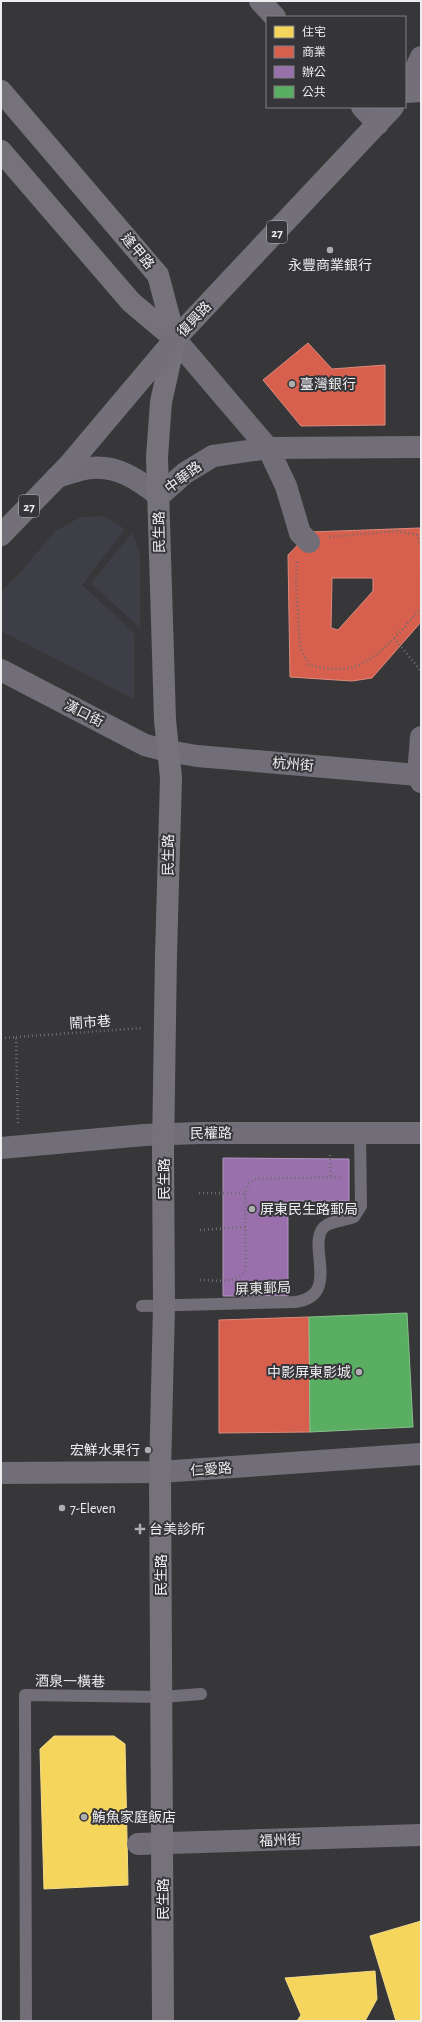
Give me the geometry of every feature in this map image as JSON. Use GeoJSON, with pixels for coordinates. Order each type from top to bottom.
{"type":"FeatureCollection","features":[{"type":"Feature","properties":{"kind":"main road"},"geometry":{"type":"LineString","coordinates":[[406,92],[421,91]]}},
{"type":"Feature","properties":{"kind":"main road","name":"復興路"},"geometry":{"type":"LineString","coordinates":[[1,535],[57,477],[175,339],[392,108]]}},
{"type":"Feature","properties":{"kind":"street"},"geometry":{"type":"LineString","coordinates":[[260,1],[274,16]]}},
{"type":"Feature","properties":{"kind":"street"},"geometry":{"type":"LineString","coordinates":[[406,90],[421,57]]}},
{"type":"Feature","properties":{"kind":"street","name":"逢甲路"},"geometry":{"type":"LineString","coordinates":[[1,91],[158,275],[175,339]]}},
{"type":"Feature","properties":{"kind":"street"},"geometry":{"type":"LineString","coordinates":[[363,108],[378,124]]}},
{"type":"Feature","properties":{"kind":"street"},"geometry":{"type":"LineString","coordinates":[[1,151],[131,302],[175,339],[268,448],[286,486],[300,533],[309,542]]}},
{"type":"Feature","properties":{"kind":"street","name":"民生路"},"geometry":{"type":"LineString","coordinates":[[162,2021],[163,1843],[160,1472],[164,1306],[165,1028],[171,778],[168,751],[159,543],[157,457],[161,402],[175,339]]}},
{"type":"Feature","properties":{"kind":"street","name":"中華路"},"geometry":{"type":"LineString","coordinates":[[57,477],[91,468],[111,469],[137,479],[159,496],[185,473],[213,456],[268,448],[421,447]]}},
{"type":"Feature","properties":{"kind":"street","name":"漢口街"},"geometry":{"type":"LineString","coordinates":[[1,670],[145,745],[168,751]]}},
{"type":"Feature","properties":{"kind":"street","name":"杭州街"},"geometry":{"type":"LineString","coordinates":[[168,751],[197,756],[419,778],[421,737]]}},
{"type":"Feature","properties":{"kind":"street","name":"民權路"},"geometry":{"type":"LineString","coordinates":[[10,1148],[164,1134],[421,1133]]}},
{"type":"Feature","properties":{"kind":"street","name":"仁愛路"},"geometry":{"type":"LineString","coordinates":[[1,1473],[160,1472],[421,1454]]}},
{"type":"Feature","properties":{"kind":"street","name":"福州街"},"geometry":{"type":"LineString","coordinates":[[138,1844],[421,1835]]}},
{"type":"Feature","properties":{"kind":"lane"},"geometry":{"type":"LineString","coordinates":[[406,91],[421,81]]}},
{"type":"Feature","properties":{"kind":"lane"},"geometry":{"type":"LineString","coordinates":[[406,92],[421,98]]}},
{"type":"Feature","properties":{"kind":"lane","name":"屏東郵局"},"geometry":{"type":"LineString","coordinates":[[142,1306],[295,1302],[308,1298],[318,1291],[320,1283],[320,1236],[324,1227],[331,1223],[354,1218],[361,1206],[360,1133]]}},
{"type":"Feature","properties":{"kind":"lane","name":"酒泉一橫巷"},"geometry":{"type":"LineString","coordinates":[[26,2021],[25,1695],[162,1697],[201,1694]]}},
{"type":"Feature","properties":{"kind":"path"},"geometry":{"type":"LineString","coordinates":[[421,545],[417,535],[397,531],[324,537],[309,542],[298,556],[296,583],[300,647],[309,665],[327,669],[352,667],[368,659],[394,638],[421,608]]}},
{"type":"Feature","properties":{"kind":"path"},"geometry":{"type":"LineString","coordinates":[[394,638],[421,671]]}},
{"type":"Feature","properties":{"kind":"path","name":"鬧市巷"},"geometry":{"type":"LineString","coordinates":[[1,1038],[165,1028]]}},
{"type":"Feature","properties":{"kind":"path"},"geometry":{"type":"LineString","coordinates":[[10,1148],[16,1037]]}},
{"type":"Feature","properties":{"kind":"path"},"geometry":{"type":"LineString","coordinates":[[199,1193],[245,1193],[248,1184],[254,1179],[258,1178],[341,1177]]}},
{"type":"Feature","properties":{"kind":"path","name":"屏東郵局"},"geometry":{"type":"LineString","coordinates":[[200,1280],[238,1279],[246,1270],[245,1193]]}},
{"type":"Feature","properties":{"kind":"path"},"geometry":{"type":"LineString","coordinates":[[200,1230],[245,1228]]}},
{"type":"Feature","properties":{"kind":"shaded area"},"geometry":{"type":"Polygon","coordinates":[[[104,516],[125,529],[82,585],[134,633],[134,699],[1,631],[1,591],[20,573],[55,531],[81,517],[104,516]]]}},
{"type":"Feature","properties":{"kind":"shaded area"},"geometry":{"type":"Polygon","coordinates":[[[132,533],[140,554],[140,628],[91,583],[132,533]]]}},
{"type":"Feature","properties":{"kind":"building: 住宅","name":"鮪魚家庭飯店"},"geometry":{"type":"Polygon","coordinates":[[[54,1736],[114,1736],[125,1744],[128,1885],[44,1889],[40,1749],[54,1736]]]}},
{"type":"Feature","properties":{"kind":"building: 住宅"},"geometry":{"type":"Polygon","coordinates":[[[421,1921],[421,2021],[396,2021],[370,1936],[421,1921]]]}},
{"type":"Feature","properties":{"kind":"building: 住宅"},"geometry":{"type":"Polygon","coordinates":[[[375,1971],[377,1999],[365,2021],[297,2021],[301,2015],[285,1978],[375,1971]]]}},
{"type":"Feature","properties":{"kind":"building: 商業"},"geometry":{"type":"Polygon","coordinates":[[[308,343],[332,369],[385,365],[385,425],[301,426],[263,380],[308,343]]]}},
{"type":"Feature","properties":{"kind":"building: 商業"},"geometry":{"type":"Polygon","coordinates":[[[420,528],[421,622],[372,678],[352,681],[290,677],[288,555],[310,532],[420,528]],[[332,578],[331,628],[338,630],[373,591],[373,578],[332,578]]]}},
{"type":"Feature","properties":{"kind":"building: 商業"},"geometry":{"type":"Polygon","coordinates":[[[309,1317],[310,1432],[219,1433],[219,1320],[309,1317]]]}},
{"type":"Feature","properties":{"kind":"building: 辦公"},"geometry":{"type":"Polygon","coordinates":[[[223,1158],[349,1159],[349,1201],[288,1201],[288,1296],[223,1296],[223,1158]]]}},
{"type":"Feature","properties":{"kind":"building: 公共","name":"中影屏東影城"},"geometry":{"type":"Polygon","coordinates":[[[407,1313],[413,1427],[310,1432],[309,1317],[407,1313]]]}},
{"type":"Feature","properties":{"kind":"place","name":"永豐商業銀行"},"geometry":{"type":"Point","coordinates":[330,250]}},
{"type":"Feature","properties":{"kind":"place","name":"臺灣銀行"},"geometry":{"type":"Point","coordinates":[292,384]}},
{"type":"Feature","properties":{"kind":"place","name":"屏東民生路郵局"},"geometry":{"type":"Point","coordinates":[252,1209]}},
{"type":"Feature","properties":{"kind":"place","name":"中影屏東影城"},"geometry":{"type":"Point","coordinates":[359,1372]}},
{"type":"Feature","properties":{"kind":"place","name":"宏鮮水果行"},"geometry":{"type":"Point","coordinates":[148,1450]}},
{"type":"Feature","properties":{"kind":"place","name":"7-Eleven"},"geometry":{"type":"Point","coordinates":[62,1508]}},
{"type":"Feature","properties":{"kind":"place","name":"台美診所"},"geometry":{"type":"Point","coordinates":[140,1529]}},
{"type":"Feature","properties":{"kind":"place","name":"鮪魚家庭飯店"},"geometry":{"type":"Point","coordinates":[84,1817]}}]}
